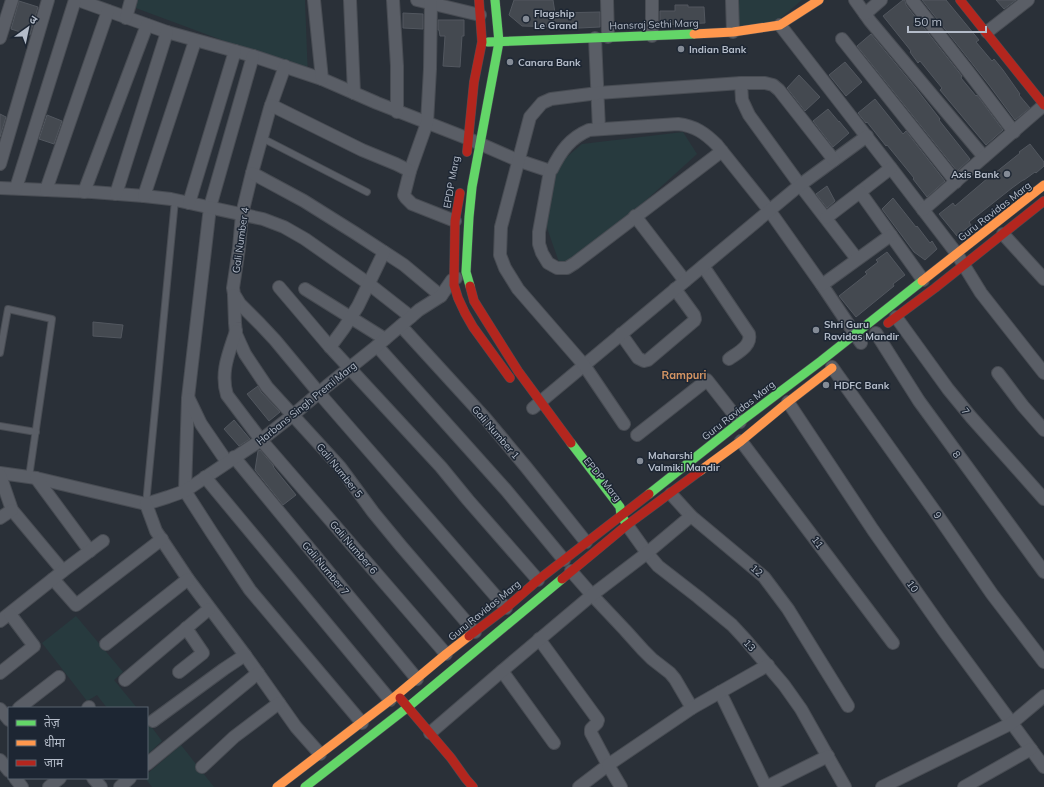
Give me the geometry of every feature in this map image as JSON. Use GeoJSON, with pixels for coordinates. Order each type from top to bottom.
{"type":"FeatureCollection","features":[{"type":"Feature","properties":{"kind":"main road","name":"EPDP Marg"},"geometry":{"type":"LineString","coordinates":[[479,0],[482,42],[474,82],[475,142],[466,272],[474,301],[518,371],[534,405],[568,439],[620,507],[621,515]]}},
{"type":"Feature","properties":{"kind":"main road","name":"EPDP Marg"},"geometry":{"type":"LineString","coordinates":[[466,162],[475,142],[499,42],[495,0]]}},
{"type":"Feature","properties":{"kind":"main road"},"geometry":{"type":"LineString","coordinates":[[960,0],[1044,105]]}},
{"type":"Feature","properties":{"kind":"main road","name":"Hansraj Sethi Marg"},"geometry":{"type":"LineString","coordinates":[[482,42],[733,32],[780,25],[811,2]]}},
{"type":"Feature","properties":{"kind":"main road","name":"EPDP Marg"},"geometry":{"type":"LineString","coordinates":[[462,184],[455,221],[454,273],[452,280],[458,300],[469,320],[516,386]]}},
{"type":"Feature","properties":{"kind":"main road","name":"Guru Ravidas Marg"},"geometry":{"type":"LineString","coordinates":[[857,341],[923,280],[1044,185]]}},
{"type":"Feature","properties":{"kind":"main road","name":"Guru Ravidas Marg"},"geometry":{"type":"LineString","coordinates":[[278,787],[362,723],[446,654],[506,608],[538,580],[740,422],[814,366],[857,341],[876,333],[964,266],[1044,201]]}},
{"type":"Feature","properties":{"kind":"main road"},"geometry":{"type":"LineString","coordinates":[[305,787],[408,707],[627,525],[741,441],[835,365]]}},
{"type":"Feature","properties":{"kind":"main road","name":"EPDP Marg"},"geometry":{"type":"LineString","coordinates":[[552,432],[615,511],[621,515]]}},
{"type":"Feature","properties":{"kind":"main road"},"geometry":{"type":"LineString","coordinates":[[621,515],[627,525]]}},
{"type":"Feature","properties":{"kind":"main road"},"geometry":{"type":"LineString","coordinates":[[393,697],[408,707],[451,758],[473,787]]}},
{"type":"Feature","properties":{"kind":"main road"},"geometry":{"type":"LineString","coordinates":[[451,758],[471,773],[483,787]]}},
{"type":"Feature","properties":{"kind":"street"},"geometry":{"type":"LineString","coordinates":[[0,38],[12,0]]}},
{"type":"Feature","properties":{"kind":"street"},"geometry":{"type":"LineString","coordinates":[[0,164],[48,0]]}},
{"type":"Feature","properties":{"kind":"street"},"geometry":{"type":"LineString","coordinates":[[16,188],[75,0]]}},
{"type":"Feature","properties":{"kind":"street"},"geometry":{"type":"LineString","coordinates":[[126,18],[131,0]]}},
{"type":"Feature","properties":{"kind":"street"},"geometry":{"type":"LineString","coordinates":[[314,0],[322,79]]}},
{"type":"Feature","properties":{"kind":"street"},"geometry":{"type":"LineString","coordinates":[[350,0],[354,93]]}},
{"type":"Feature","properties":{"kind":"street"},"geometry":{"type":"LineString","coordinates":[[392,0],[397,66],[397,112]]}},
{"type":"Feature","properties":{"kind":"street"},"geometry":{"type":"LineString","coordinates":[[417,0],[431,2],[480,15]]}},
{"type":"Feature","properties":{"kind":"street"},"geometry":{"type":"LineString","coordinates":[[607,0],[608,37]]}},
{"type":"Feature","properties":{"kind":"street"},"geometry":{"type":"LineString","coordinates":[[652,0],[652,36]]}},
{"type":"Feature","properties":{"kind":"street"},"geometry":{"type":"LineString","coordinates":[[732,0],[733,32]]}},
{"type":"Feature","properties":{"kind":"street"},"geometry":{"type":"LineString","coordinates":[[854,0],[984,157]]}},
{"type":"Feature","properties":{"kind":"street"},"geometry":{"type":"LineString","coordinates":[[865,14],[881,0]]}},
{"type":"Feature","properties":{"kind":"street"},"geometry":{"type":"LineString","coordinates":[[912,0],[1014,132]]}},
{"type":"Feature","properties":{"kind":"street"},"geometry":{"type":"LineString","coordinates":[[987,32],[1028,0]]}},
{"type":"Feature","properties":{"kind":"street"},"geometry":{"type":"LineString","coordinates":[[86,1],[126,18],[167,32],[253,56],[322,79],[397,112],[518,160],[550,171]]}},
{"type":"Feature","properties":{"kind":"street"},"geometry":{"type":"LineString","coordinates":[[431,2],[430,69],[427,123],[410,171],[404,195],[412,204],[455,221]]}},
{"type":"Feature","properties":{"kind":"street"},"geometry":{"type":"LineString","coordinates":[[46,190],[108,11]]}},
{"type":"Feature","properties":{"kind":"street"},"geometry":{"type":"LineString","coordinates":[[84,192],[147,25]]}},
{"type":"Feature","properties":{"kind":"street"},"geometry":{"type":"LineString","coordinates":[[780,25],[957,254],[981,293],[1044,373]]}},
{"type":"Feature","properties":{"kind":"street"},"geometry":{"type":"LineString","coordinates":[[116,194],[167,32]]}},
{"type":"Feature","properties":{"kind":"street"},"geometry":{"type":"LineString","coordinates":[[595,38],[600,129]]}},
{"type":"Feature","properties":{"kind":"street"},"geometry":{"type":"LineString","coordinates":[[842,39],[956,182]]}},
{"type":"Feature","properties":{"kind":"street"},"geometry":{"type":"LineString","coordinates":[[144,196],[195,41]]}},
{"type":"Feature","properties":{"kind":"street"},"geometry":{"type":"LineString","coordinates":[[189,203],[235,51]]}},
{"type":"Feature","properties":{"kind":"street"},"geometry":{"type":"LineString","coordinates":[[253,56],[210,207],[188,398],[185,491],[250,590],[362,723]]}},
{"type":"Feature","properties":{"kind":"street","name":"Gali Number 4"},"geometry":{"type":"LineString","coordinates":[[234,294],[233,288],[241,234],[242,214],[271,105],[285,66]]}},
{"type":"Feature","properties":{"kind":"street"},"geometry":{"type":"LineString","coordinates":[[624,424],[584,365],[518,289],[505,268],[500,255],[500,227],[530,117],[542,103],[551,100],[598,93],[741,83],[764,83],[773,85],[779,90],[834,160]]}},
{"type":"Feature","properties":{"kind":"street"},"geometry":{"type":"LineString","coordinates":[[741,83],[742,100],[749,115],[800,185],[857,259]]}},
{"type":"Feature","properties":{"kind":"street"},"geometry":{"type":"LineString","coordinates":[[271,105],[362,150],[410,171]]}},
{"type":"Feature","properties":{"kind":"street"},"geometry":{"type":"LineString","coordinates":[[923,210],[1044,105]]}},
{"type":"Feature","properties":{"kind":"street"},"geometry":{"type":"LineString","coordinates":[[722,151],[575,263],[567,268],[558,268],[548,263],[542,253],[539,232],[550,171],[564,148],[573,139],[589,130],[678,124],[691,126],[709,137],[722,151],[769,210],[822,285],[857,341]]}},
{"type":"Feature","properties":{"kind":"street"},"geometry":{"type":"LineString","coordinates":[[534,405],[769,210],[800,185],[867,136]]}},
{"type":"Feature","properties":{"kind":"street"},"geometry":{"type":"LineString","coordinates":[[826,218],[891,168]]}},
{"type":"Feature","properties":{"kind":"street"},"geometry":{"type":"LineString","coordinates":[[252,173],[322,212],[404,265],[441,296]]}},
{"type":"Feature","properties":{"kind":"street"},"geometry":{"type":"LineString","coordinates":[[0,188],[144,196],[175,200],[263,219],[289,230],[305,239],[369,284],[411,317]]}},
{"type":"Feature","properties":{"kind":"street"},"geometry":{"type":"LineString","coordinates":[[860,192],[923,280]]}},
{"type":"Feature","properties":{"kind":"street"},"geometry":{"type":"LineString","coordinates":[[635,216],[685,281]]}},
{"type":"Feature","properties":{"kind":"street"},"geometry":{"type":"LineString","coordinates":[[1003,234],[1044,279]]}},
{"type":"Feature","properties":{"kind":"street"},"geometry":{"type":"LineString","coordinates":[[822,285],[891,235]]}},
{"type":"Feature","properties":{"kind":"street"},"geometry":{"type":"LineString","coordinates":[[330,347],[358,306],[384,252]]}},
{"type":"Feature","properties":{"kind":"street"},"geometry":{"type":"LineString","coordinates":[[702,266],[749,334],[750,339],[748,344],[729,359]]}},
{"type":"Feature","properties":{"kind":"street"},"geometry":{"type":"LineString","coordinates":[[452,280],[466,272]]}},
{"type":"Feature","properties":{"kind":"street","name":"Harbans Singh Premi Marg"},"geometry":{"type":"LineString","coordinates":[[146,504],[168,498],[185,491],[261,440],[293,415],[317,390],[349,368],[419,310],[441,296],[452,280]]}},
{"type":"Feature","properties":{"kind":"street"},"geometry":{"type":"LineString","coordinates":[[279,286],[330,347],[441,467],[538,580]]}},
{"type":"Feature","properties":{"kind":"street"},"geometry":{"type":"LineString","coordinates":[[305,289],[351,317],[381,342],[564,560]]}},
{"type":"Feature","properties":{"kind":"street"},"geometry":{"type":"LineString","coordinates":[[621,334],[638,358],[644,361],[648,360],[694,321],[694,315],[675,289]]}},
{"type":"Feature","properties":{"kind":"street"},"geometry":{"type":"LineString","coordinates":[[234,294],[240,304],[275,340],[506,608]]}},
{"type":"Feature","properties":{"kind":"street","name":"Gali Number 5"},"geometry":{"type":"LineString","coordinates":[[234,294],[236,331],[240,343],[245,354],[267,387],[340,467],[387,529],[475,632]]}},
{"type":"Feature","properties":{"kind":"street","name":"7"},"geometry":{"type":"LineString","coordinates":[[896,317],[957,400],[1044,499]]}},
{"type":"Feature","properties":{"kind":"street","name":"Gali Number 1"},"geometry":{"type":"LineString","coordinates":[[401,326],[486,419],[586,542]]}},
{"type":"Feature","properties":{"kind":"street","name":"Gali Number 6"},"geometry":{"type":"LineString","coordinates":[[236,331],[224,370],[224,387],[227,395],[261,440],[446,654]]}},
{"type":"Feature","properties":{"kind":"street","name":"8"},"geometry":{"type":"LineString","coordinates":[[876,333],[919,401],[1044,572]]}},
{"type":"Feature","properties":{"kind":"street","name":"9"},"geometry":{"type":"LineString","coordinates":[[835,365],[992,594],[1044,662]]}},
{"type":"Feature","properties":{"kind":"street"},"geometry":{"type":"LineString","coordinates":[[998,373],[1023,406],[1044,430]]}},
{"type":"Feature","properties":{"kind":"street"},"geometry":{"type":"LineString","coordinates":[[637,435],[706,380],[740,422]]}},
{"type":"Feature","properties":{"kind":"street","name":"Gali Number 7"},"geometry":{"type":"LineString","coordinates":[[188,398],[201,424],[417,679]]}},
{"type":"Feature","properties":{"kind":"street","name":"10"},"geometry":{"type":"LineString","coordinates":[[788,402],[873,530],[944,631],[1044,767]]}},
{"type":"Feature","properties":{"kind":"street","name":"11"},"geometry":{"type":"LineString","coordinates":[[741,441],[893,643]]}},
{"type":"Feature","properties":{"kind":"street"},"geometry":{"type":"LineString","coordinates":[[63,571],[12,510],[0,474],[33,478],[146,504],[156,532],[188,579],[245,655],[296,727],[320,754]]}},
{"type":"Feature","properties":{"kind":"street"},"geometry":{"type":"LineString","coordinates":[[205,477],[393,697]]}},
{"type":"Feature","properties":{"kind":"street"},"geometry":{"type":"LineString","coordinates":[[33,478],[90,551]]}},
{"type":"Feature","properties":{"kind":"street","name":"12"},"geometry":{"type":"LineString","coordinates":[[671,494],[691,516],[764,576],[788,609],[848,706]]}},
{"type":"Feature","properties":{"kind":"street"},"geometry":{"type":"LineString","coordinates":[[0,518],[12,510]]}},
{"type":"Feature","properties":{"kind":"street"},"geometry":{"type":"LineString","coordinates":[[430,734],[539,639],[691,516]]}},
{"type":"Feature","properties":{"kind":"street","name":"13"},"geometry":{"type":"LineString","coordinates":[[627,525],[658,566],[732,626],[768,665],[793,696],[845,787]]}},
{"type":"Feature","properties":{"kind":"street"},"geometry":{"type":"LineString","coordinates":[[53,579],[76,605],[162,539]]}},
{"type":"Feature","properties":{"kind":"street"},"geometry":{"type":"LineString","coordinates":[[0,621],[102,541]]}},
{"type":"Feature","properties":{"kind":"street"},"geometry":{"type":"LineString","coordinates":[[571,571],[648,655],[670,673],[692,708]]}},
{"type":"Feature","properties":{"kind":"street"},"geometry":{"type":"LineString","coordinates":[[106,644],[188,579]]}},
{"type":"Feature","properties":{"kind":"street"},"geometry":{"type":"LineString","coordinates":[[125,680],[209,609]]}},
{"type":"Feature","properties":{"kind":"street"},"geometry":{"type":"LineString","coordinates":[[0,673],[34,646],[10,614]]}},
{"type":"Feature","properties":{"kind":"street"},"geometry":{"type":"LineString","coordinates":[[179,672],[203,653],[186,628]]}},
{"type":"Feature","properties":{"kind":"street"},"geometry":{"type":"LineString","coordinates":[[539,639],[597,718],[598,722],[591,729],[591,733],[621,787]]}},
{"type":"Feature","properties":{"kind":"street"},"geometry":{"type":"LineString","coordinates":[[153,721],[224,668],[245,655]]}},
{"type":"Feature","properties":{"kind":"street"},"geometry":{"type":"LineString","coordinates":[[579,787],[608,765],[692,708],[768,665]]}},
{"type":"Feature","properties":{"kind":"street"},"geometry":{"type":"LineString","coordinates":[[502,671],[554,743]]}},
{"type":"Feature","properties":{"kind":"street"},"geometry":{"type":"LineString","coordinates":[[148,763],[258,673]]}},
{"type":"Feature","properties":{"kind":"street"},"geometry":{"type":"LineString","coordinates":[[20,707],[59,677]]}},
{"type":"Feature","properties":{"kind":"street"},"geometry":{"type":"LineString","coordinates":[[720,692],[766,787],[828,756]]}},
{"type":"Feature","properties":{"kind":"street"},"geometry":{"type":"LineString","coordinates":[[882,787],[1012,723],[1044,696]]}},
{"type":"Feature","properties":{"kind":"street"},"geometry":{"type":"LineString","coordinates":[[202,767],[234,737],[279,703]]}},
{"type":"Feature","properties":{"kind":"street"},"geometry":{"type":"LineString","coordinates":[[964,787],[1031,750]]}},
{"type":"Feature","properties":{"kind":"street"},"geometry":{"type":"LineString","coordinates":[[16,779],[22,787]]}},
{"type":"Feature","properties":{"kind":"street"},"geometry":{"type":"LineString","coordinates":[[49,787],[59,779]]}},
{"type":"Feature","properties":{"kind":"street"},"geometry":{"type":"LineString","coordinates":[[94,779],[101,787]]}},
{"type":"Feature","properties":{"kind":"street"},"geometry":{"type":"LineString","coordinates":[[120,787],[129,779]]}},
{"type":"Feature","properties":{"kind":"lane"},"geometry":{"type":"LineString","coordinates":[[262,138],[367,192]]}},
{"type":"Feature","properties":{"kind":"lane"},"geometry":{"type":"LineString","coordinates":[[146,504],[175,200]]}},
{"type":"Feature","properties":{"kind":"lane"},"geometry":{"type":"LineString","coordinates":[[0,354],[8,309],[52,319],[36,432],[33,478]]}},
{"type":"Feature","properties":{"kind":"lane"},"geometry":{"type":"LineString","coordinates":[[0,426],[36,432]]}},
{"type":"Feature","properties":{"kind":"green space"},"geometry":{"type":"Polygon","coordinates":[[[135,0],[305,0],[308,79],[246,49],[133,7],[135,0]]]}},
{"type":"Feature","properties":{"kind":"green space"},"geometry":{"type":"Polygon","coordinates":[[[735,0],[802,0],[775,23],[734,26],[735,0]]]}},
{"type":"Feature","properties":{"kind":"green space"},"geometry":{"type":"Polygon","coordinates":[[[683,132],[697,154],[621,223],[561,268],[546,225],[547,195],[562,161],[582,144],[683,132]]]}},
{"type":"Feature","properties":{"kind":"green space"},"geometry":{"type":"Polygon","coordinates":[[[76,616],[123,672],[114,680],[136,707],[106,707],[97,695],[87,701],[42,643],[76,616]]]}},
{"type":"Feature","properties":{"kind":"green space"},"geometry":{"type":"Polygon","coordinates":[[[148,722],[162,741],[148,754],[148,722]]]}},
{"type":"Feature","properties":{"kind":"green space"},"geometry":{"type":"Polygon","coordinates":[[[181,745],[214,787],[152,787],[146,779],[148,779],[148,773],[181,745]]]}},
{"type":"Feature","properties":{"kind":"building"},"geometry":{"type":"Polygon","coordinates":[[[514,0],[553,0],[555,13],[600,12],[600,27],[559,29],[559,27],[522,26],[509,15],[514,0]]]}},
{"type":"Feature","properties":{"kind":"building"},"geometry":{"type":"Polygon","coordinates":[[[905,0],[906,5],[962,76],[961,78],[976,96],[977,95],[1003,130],[986,145],[940,90],[942,88],[920,61],[918,63],[910,52],[911,51],[883,16],[905,0]]]}},
{"type":"Feature","properties":{"kind":"building"},"geometry":{"type":"Polygon","coordinates":[[[922,0],[946,0],[979,40],[976,42],[992,61],[994,59],[1003,70],[1020,94],[1019,95],[1030,108],[1015,120],[922,0]]]}},
{"type":"Feature","properties":{"kind":"building"},"geometry":{"type":"Polygon","coordinates":[[[996,0],[1016,0],[1004,9],[996,0]]]}},
{"type":"Feature","properties":{"kind":"building"},"geometry":{"type":"Polygon","coordinates":[[[19,1],[38,7],[30,35],[11,29],[19,1]]]}},
{"type":"Feature","properties":{"kind":"building"},"geometry":{"type":"Polygon","coordinates":[[[675,5],[704,7],[705,23],[660,25],[660,11],[675,11],[675,5]]]}},
{"type":"Feature","properties":{"kind":"building"},"geometry":{"type":"Polygon","coordinates":[[[403,13],[423,14],[423,29],[403,28],[403,13]]]}},
{"type":"Feature","properties":{"kind":"building"},"geometry":{"type":"Polygon","coordinates":[[[438,20],[464,20],[464,36],[462,36],[460,67],[443,66],[445,36],[440,36],[438,30],[438,20]]]}},
{"type":"Feature","properties":{"kind":"building"},"geometry":{"type":"Polygon","coordinates":[[[871,34],[915,87],[970,159],[957,171],[857,46],[871,34]]]}},
{"type":"Feature","properties":{"kind":"building"},"geometry":{"type":"Polygon","coordinates":[[[845,62],[862,82],[846,96],[829,75],[845,62]]]}},
{"type":"Feature","properties":{"kind":"building"},"geometry":{"type":"Polygon","coordinates":[[[799,75],[820,97],[805,111],[787,88],[799,75]]]}},
{"type":"Feature","properties":{"kind":"building"},"geometry":{"type":"Polygon","coordinates":[[[875,99],[903,134],[906,131],[945,181],[927,197],[913,179],[914,178],[887,145],[886,146],[858,113],[875,99]]]}},
{"type":"Feature","properties":{"kind":"building"},"geometry":{"type":"Polygon","coordinates":[[[828,109],[849,133],[833,147],[813,121],[828,109]]]}},
{"type":"Feature","properties":{"kind":"building"},"geometry":{"type":"Polygon","coordinates":[[[0,114],[6,117],[0,137],[0,114]]]}},
{"type":"Feature","properties":{"kind":"building"},"geometry":{"type":"Polygon","coordinates":[[[47,115],[62,121],[54,144],[39,139],[47,115]]]}},
{"type":"Feature","properties":{"kind":"building"},"geometry":{"type":"Polygon","coordinates":[[[1030,144],[1044,162],[1044,166],[1036,173],[1035,172],[1012,188],[969,222],[971,225],[957,236],[939,214],[953,203],[955,206],[1030,144]]]}},
{"type":"Feature","properties":{"kind":"building"},"geometry":{"type":"Polygon","coordinates":[[[827,186],[835,201],[827,208],[816,194],[827,186]]]}},
{"type":"Feature","properties":{"kind":"building"},"geometry":{"type":"Polygon","coordinates":[[[893,198],[916,227],[917,226],[930,243],[932,241],[937,249],[925,260],[914,252],[882,209],[893,198]]]}},
{"type":"Feature","properties":{"kind":"building"},"geometry":{"type":"Polygon","coordinates":[[[887,252],[905,275],[856,317],[839,296],[867,274],[865,272],[878,262],[876,260],[887,252]]]}},
{"type":"Feature","properties":{"kind":"building"},"geometry":{"type":"Polygon","coordinates":[[[93,322],[123,325],[121,338],[93,336],[93,322]]]}},
{"type":"Feature","properties":{"kind":"building"},"geometry":{"type":"Polygon","coordinates":[[[258,386],[261,392],[280,412],[269,421],[247,394],[258,386]]]}},
{"type":"Feature","properties":{"kind":"building"},"geometry":{"type":"Polygon","coordinates":[[[234,420],[250,439],[239,446],[224,429],[234,420]]]}},
{"type":"Feature","properties":{"kind":"building"},"geometry":{"type":"Polygon","coordinates":[[[260,450],[296,495],[283,505],[255,470],[258,451],[260,450]]]}},
{"type":"Feature","properties":{"kind":"traffic: fast"},"geometry":{"type":"LineString","coordinates":[[470,286],[466,272],[472,187],[499,42],[495,0]]}},
{"type":"Feature","properties":{"kind":"traffic: fast"},"geometry":{"type":"LineString","coordinates":[[488,42],[694,34]]}},
{"type":"Feature","properties":{"kind":"traffic: fast"},"geometry":{"type":"LineString","coordinates":[[649,494],[922,281]]}},
{"type":"Feature","properties":{"kind":"traffic: fast"},"geometry":{"type":"LineString","coordinates":[[571,443],[620,507],[621,515],[626,523]]}},
{"type":"Feature","properties":{"kind":"traffic: fast"},"geometry":{"type":"LineString","coordinates":[[305,787],[408,707],[562,579]]}},
{"type":"Feature","properties":{"kind":"traffic: slow"},"geometry":{"type":"LineString","coordinates":[[694,34],[733,32],[780,25],[819,0]]}},
{"type":"Feature","properties":{"kind":"traffic: slow"},"geometry":{"type":"LineString","coordinates":[[922,281],[1044,185]]}},
{"type":"Feature","properties":{"kind":"traffic: slow"},"geometry":{"type":"LineString","coordinates":[[700,471],[741,441],[832,368]]}},
{"type":"Feature","properties":{"kind":"traffic: slow"},"geometry":{"type":"LineString","coordinates":[[277,787],[397,695],[469,636]]}},
{"type":"Feature","properties":{"kind":"traffic: jam"},"geometry":{"type":"LineString","coordinates":[[467,152],[474,82],[482,42],[479,0]]}},
{"type":"Feature","properties":{"kind":"traffic: jam"},"geometry":{"type":"LineString","coordinates":[[960,0],[1044,105]]}},
{"type":"Feature","properties":{"kind":"traffic: jam"},"geometry":{"type":"LineString","coordinates":[[460,193],[455,221],[454,285],[458,298],[473,327],[510,378]]}},
{"type":"Feature","properties":{"kind":"traffic: jam"},"geometry":{"type":"LineString","coordinates":[[888,323],[935,288],[1044,201]]}},
{"type":"Feature","properties":{"kind":"traffic: jam"},"geometry":{"type":"LineString","coordinates":[[470,286],[474,301],[518,371],[571,443]]}},
{"type":"Feature","properties":{"kind":"traffic: jam"},"geometry":{"type":"LineString","coordinates":[[562,579],[627,525],[700,471]]}},
{"type":"Feature","properties":{"kind":"traffic: jam"},"geometry":{"type":"LineString","coordinates":[[469,636],[506,608],[538,580],[649,494]]}},
{"type":"Feature","properties":{"kind":"traffic: jam"},"geometry":{"type":"LineString","coordinates":[[400,698],[451,758],[473,787]]}},
{"type":"Feature","properties":{"kind":"place","name":"Flagship Le Grand"},"geometry":{"type":"Point","coordinates":[526,19]}},
{"type":"Feature","properties":{"kind":"place","name":"Indian Bank"},"geometry":{"type":"Point","coordinates":[681,49]}},
{"type":"Feature","properties":{"kind":"place","name":"Canara Bank"},"geometry":{"type":"Point","coordinates":[510,62]}},
{"type":"Feature","properties":{"kind":"place","name":"Axis Bank"},"geometry":{"type":"Point","coordinates":[1007,174]}},
{"type":"Feature","properties":{"kind":"place","name":"Shri Guru Ravidas Mandir"},"geometry":{"type":"Point","coordinates":[816,330]}},
{"type":"Feature","properties":{"kind":"place","name":"HDFC Bank"},"geometry":{"type":"Point","coordinates":[826,385]}},
{"type":"Feature","properties":{"kind":"place","name":"Maharshi Valmiki Mandir"},"geometry":{"type":"Point","coordinates":[640,461]}},
{"type":"Feature","properties":{"kind":"district","name":"Rampuri"},"geometry":{"type":"Point","coordinates":[684,375]}}]}
